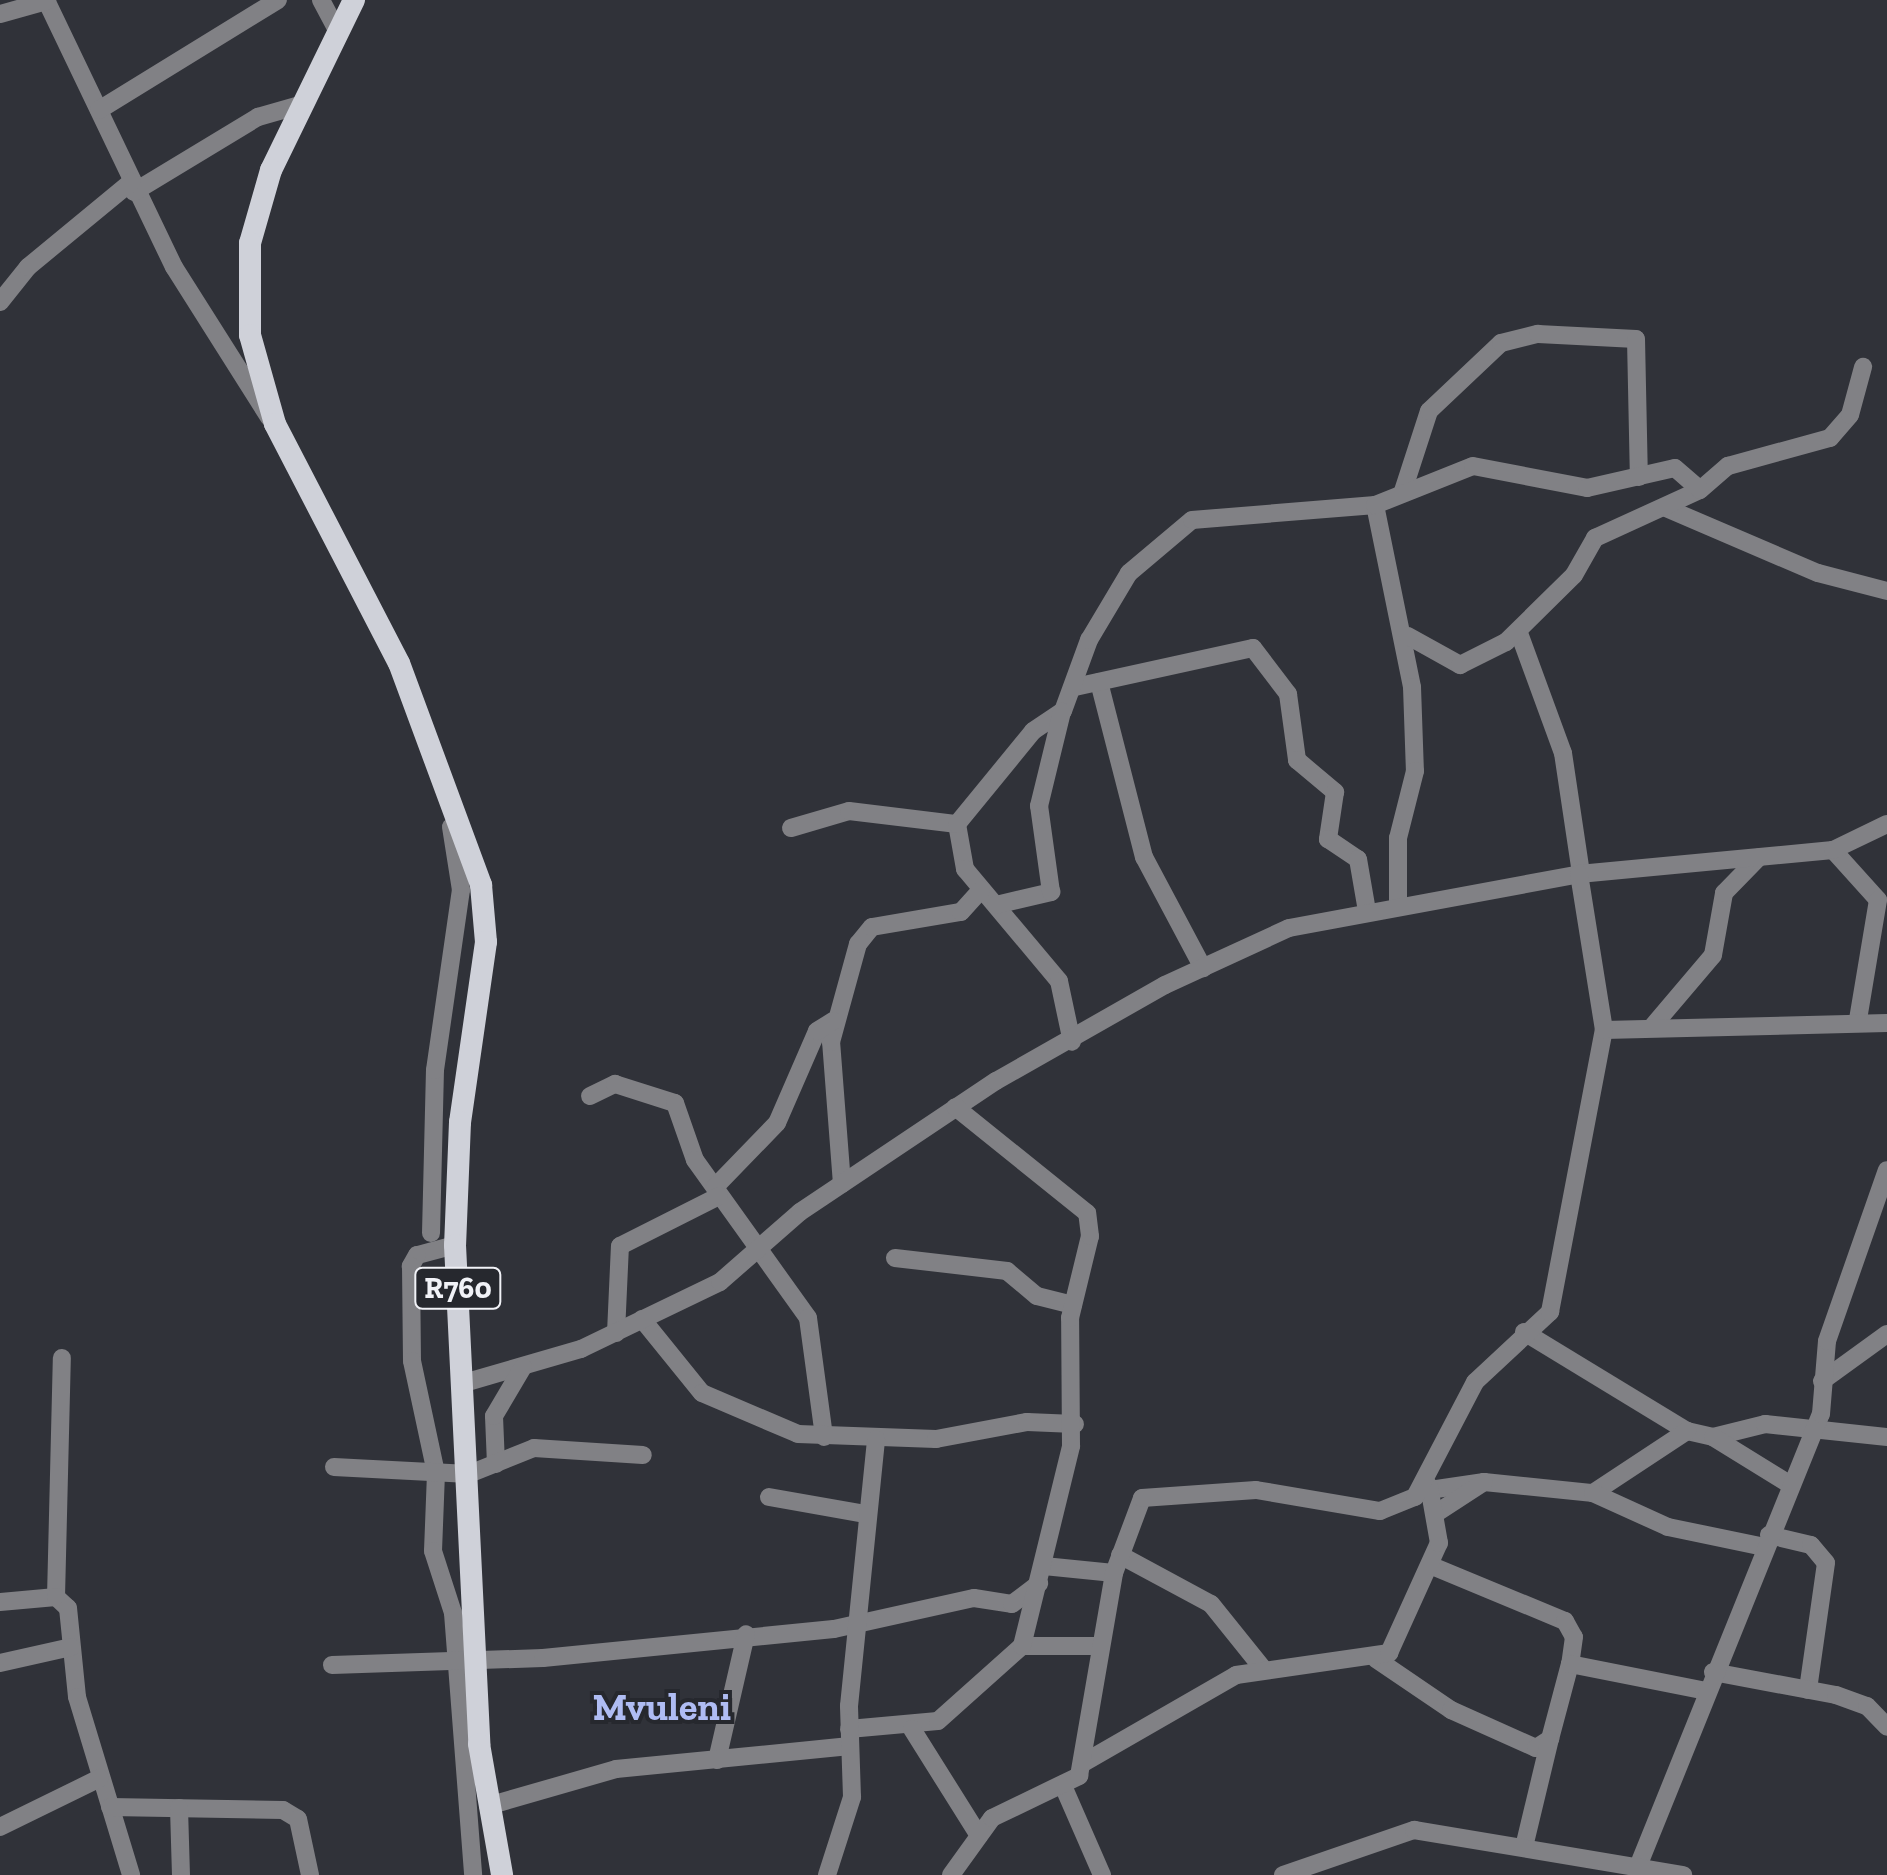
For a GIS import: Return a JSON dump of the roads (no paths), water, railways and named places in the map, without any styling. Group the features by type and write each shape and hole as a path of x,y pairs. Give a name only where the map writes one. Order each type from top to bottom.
{"main road":[{"path":"275,424 250,335 250,243 296,106 354,0"},
{"name":"R760","path":"275,424 399,662 416,713 457,803 486,942 442,1242 464,1383 468,1474 467,1663 472,1740 502,1875"}],"street":[{"path":"99,110 278,0"},
{"path":"321,0 338,30"},
{"path":"0,14 46,1 132,187 208,332 275,424"},
{"path":"0,302 132,187 258,117 296,106"},
{"path":"1403,491 1429,411 1500,343 1538,334 1636,339 1639,478"},
{"path":"1408,636 1460,664 1519,633 1574,575 1594,538 1700,490 1728,466 1830,438 1850,415 1863,367"},
{"path":"996,905 1035,903 1051,892 1039,806 1063,711 1076,687 1088,640 1130,573 1168,532 1258,509 1374,505 1473,466 1588,488 1674,468 1700,490"},
{"path":"1374,505 1384,578 1408,636 1414,770 1398,838 1398,904"},
{"path":"1666,508 1818,573 1887,591"},
{"path":"1421,1492 1460,1405 1558,1296 1604,1030 1562,753 1519,633"},
{"path":"1076,687 1168,660 1253,648 1288,694 1298,760 1335,792 1328,839 1358,859 1367,911"},
{"path":"1099,682 1144,857 1203,968"},
{"path":"956,824 1033,731 1063,711"},
{"path":"791,828 849,810 956,824"},
{"path":"956,824 965,869 1059,982 1072,1042"},
{"path":"464,1383 616,1333 720,1282 842,1184 956,1106 1203,968 1289,928 1398,904 1580,874 1833,850 1887,824"},
{"path":"1833,850 1878,900 1858,1019"},
{"path":"1652,1026 1713,955 1735,874 1763,855"},
{"path":"842,1184 833,1020 864,934 948,918 981,890"},
{"path":"1604,1030 1858,1019 1887,1023"},
{"path":"616,1333 620,1246 717,1191 777,1123 817,1031 833,1020"},
{"path":"590,1096 615,1084 669,1096 717,1191 756,1253 808,1318 824,1437"},
{"path":"488,1806 616,1769 717,1760 912,1729 954,1711 1022,1646 1033,1624 1075,1424 1074,1305 1090,1236 1086,1212 956,1106"},
{"path":"1639,1864 1657,1831 1706,1690 1812,1428 1827,1341 1887,1170"},
{"path":"442,1242 417,1255 412,1361 436,1473 434,1551 467,1663"},
{"path":"895,1258 1007,1271 1037,1296 1074,1305"},
{"path":"642,1319 702,1393 781,1430 876,1440 1075,1424"},
{"path":"1524,1332 1688,1431 1713,1438 1789,1484"},
{"path":"1822,1381 1887,1334"},
{"path":"56,1597 62,1358"},
{"path":"496,1464 494,1416 522,1366"},
{"path":"1713,1438 1765,1424 1887,1437"},
{"path":"1593,1493 1688,1431"},
{"path":"827,1875 850,1808 850,1737 865,1514 876,1440"},
{"path":"334,1467 468,1474 534,1448 643,1455"},
{"path":"1438,1512 1484,1482"},
{"path":"1085,1762 1098,1646 1117,1564 1149,1494 1256,1490 1380,1511 1421,1492 1484,1482 1593,1493 1668,1527 1811,1545 1826,1563 1808,1690"},
{"path":"951,1875 979,1836 1010,1807 1064,1788 1085,1762 1210,1687 1264,1670 1376,1659 1398,1640 1432,1566 1438,1512 1421,1492"},
{"path":"770,1497 865,1514"},
{"path":"332,1664 467,1663 860,1626 974,1598 1012,1604 1042,1575 1117,1564 1210,1604 1264,1670"},
{"path":"1432,1566 1565,1621 1574,1637 1570,1664 1544,1747 1524,1846"},
{"path":"0,1602 56,1597 68,1608 71,1647 100,1778 131,1875"},
{"path":"1033,1624 1055,1644"},
{"path":"717,1760 746,1634"},
{"path":"1022,1646 1098,1646"},
{"path":"0,1663 71,1647"},
{"path":"1376,1659 1451,1710 1544,1747"},
{"path":"1570,1664 1706,1690"},
{"path":"1713,1672 1867,1706 1887,1704"},
{"path":"1867,1706 1887,1727"},
{"path":"912,1729 979,1836"},
{"path":"472,1740 472,1875"},
{"path":"2,1823 100,1778"},
{"path":"1064,1788 1102,1875"},
{"path":"110,1806 283,1810 298,1819 310,1875"},
{"path":"178,1808 181,1875"},
{"path":"1283,1875 1397,1830 1639,1864 1683,1875"},
{"path":"1657,1831 1664,1873"}],"district":[{"name":"Mvuleni","path":"662,1708"}]}
